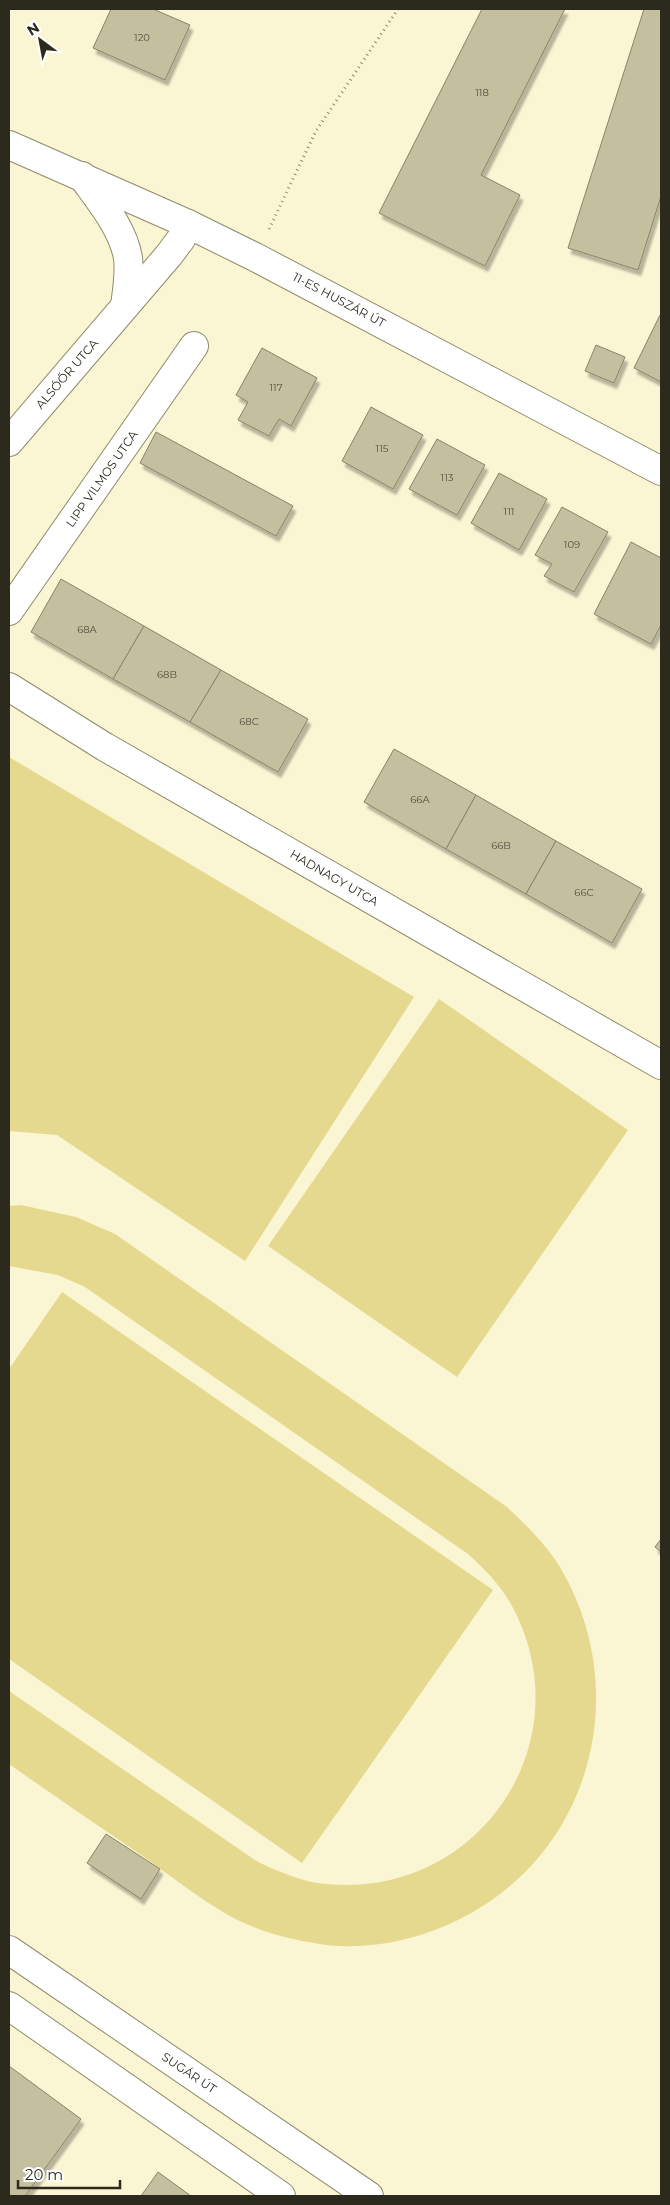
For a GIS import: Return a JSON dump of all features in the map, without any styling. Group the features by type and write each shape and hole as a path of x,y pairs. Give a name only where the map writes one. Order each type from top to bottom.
{"street":[{"name":"11-ES HUSZÁR ÚT","path":"9,145 188,224 255,257 661,471"},
{"path":"82,176 110,216 128,257 125,306"},
{"name":"ALSÓŐR UTCA","path":"9,442 169,255 181,239 188,224"},
{"name":"LIPP VILMOS UTCA","path":"9,611 194,346"},
{"name":"HADNAGY UTCA","path":"9,688 105,746 661,1065"},
{"name":"SUGÁR ÚT","path":"9,1950 369,2196"},
{"path":"9,2006 281,2196"}],"path":[{"path":"255,257 316,131 398,9"}],"shaded area":[{"path":"9,757 414,997 245,1261 57,1135 9,1131"},
{"path":"439,999 628,1130 457,1377 268,1246"},
{"path":"21,1205 76,1217 115,1234 507,1507 553,1557 565,1576 585,1624 595,1673 595,1722 586,1770 567,1815 540,1856 504,1891 460,1919 443,1927 389,1943 351,1946 333,1945 281,1936 259,1929 228,1915 9,1764 9,1691 258,1862 291,1876 317,1883 381,1882 430,1866 471,1838 504,1801 526,1757 535,1708 531,1657 512,1606 498,1585 468,1554 85,1287 58,1275 9,1266 9,1206"},
{"path":"62,1292 493,1590 302,1863 9,1659 9,1369"}],"building":[{"path":"111,9 153,9 190,25 165,80 93,48"},
{"path":"482,9 565,9 481,175 520,195 485,266 379,213"},
{"path":"644,9 661,9 661,196 638,270 568,248"},
{"path":"661,316 661,382 634,368"},
{"path":"596,345 625,357 614,383 585,371"},
{"path":"262,348 317,378 291,426 279,419 269,436 238,420 248,402 236,395"},
{"path":"371,407 423,435 393,489 342,461"},
{"path":"156,432 293,506 276,536 140,463"},
{"path":"437,439 485,465 457,515 409,489"},
{"path":"499,473 547,499 519,550 471,523"},
{"path":"562,507 608,532 574,592 544,576 552,564 535,555"},
{"path":"631,542 661,558 661,625 651,644 594,614"},
{"path":"61,579 144,626 113,679 31,632"},
{"path":"144,626 221,670 190,722 113,679"},
{"path":"221,670 308,719 278,772 190,722"},
{"path":"394,749 476,795 446,849 364,802"},
{"path":"476,795 556,841 526,894 446,849"},
{"path":"556,841 642,889 612,943 526,894"},
{"path":"661,1539 661,1552 655,1547"},
{"path":"106,1834 160,1869 141,1899 87,1863"},
{"path":"9,2066 81,2119 25,2196 11,2196 9,2194"},
{"path":"158,2172 191,2196 141,2196"}]}
